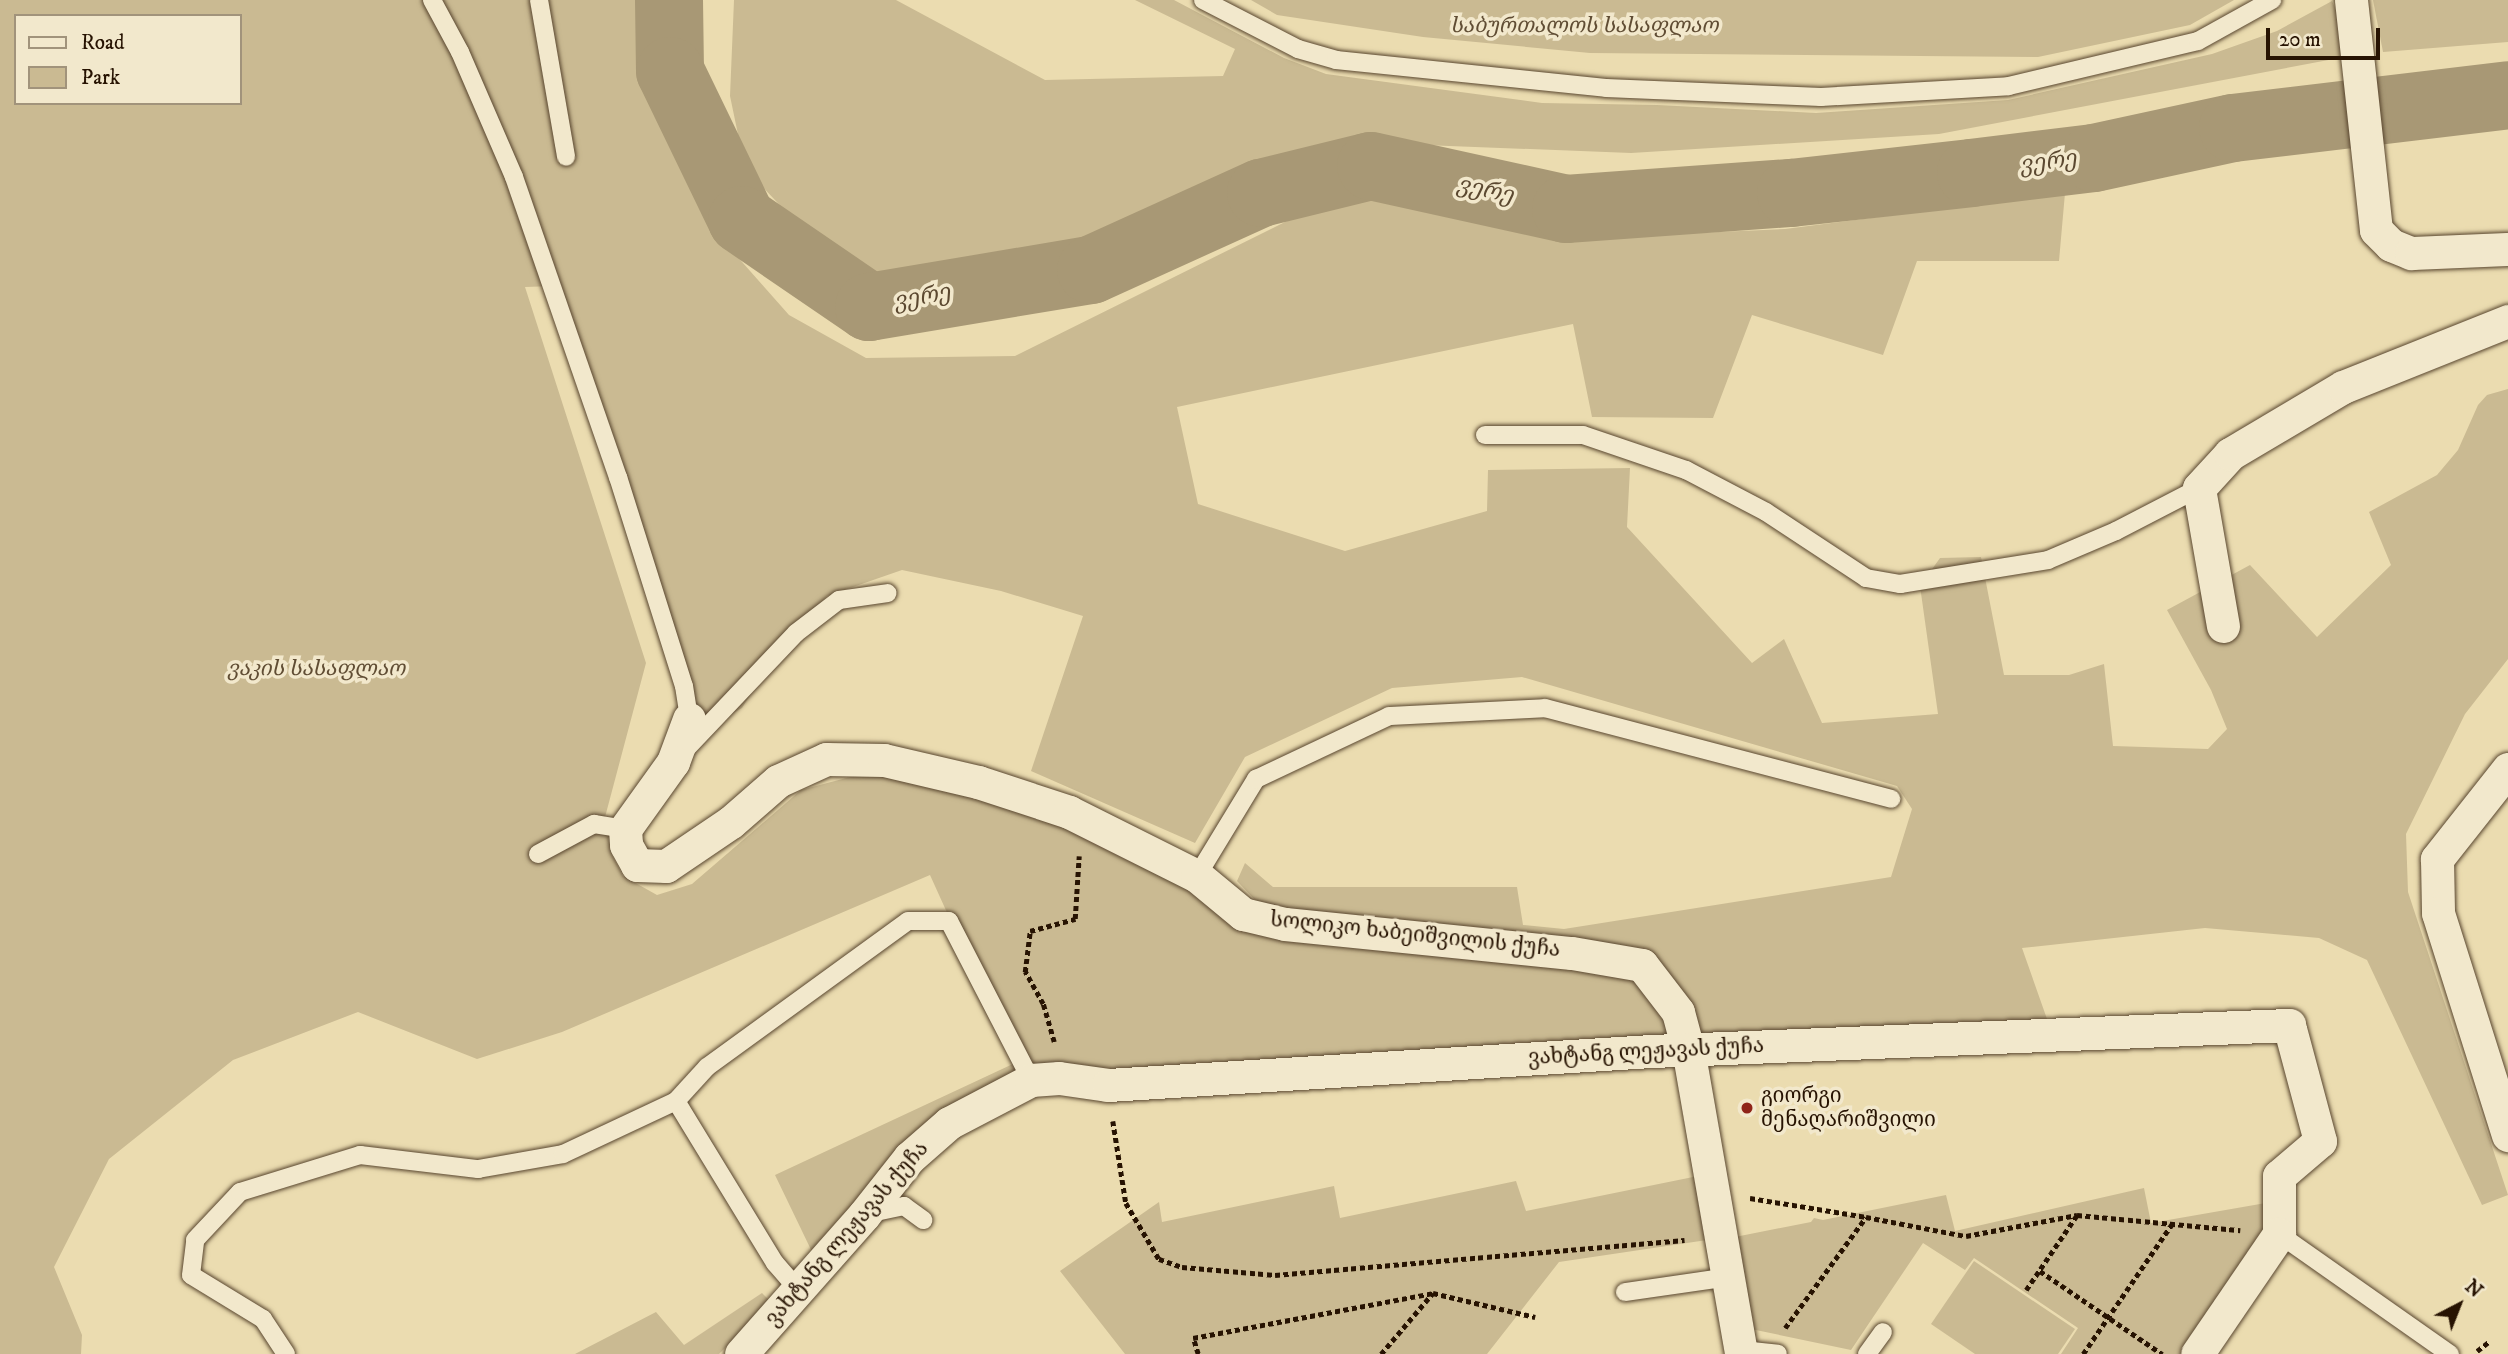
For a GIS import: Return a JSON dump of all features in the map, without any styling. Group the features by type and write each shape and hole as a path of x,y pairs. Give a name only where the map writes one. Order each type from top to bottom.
{"street":[{"path":"2351,0 2376,230 2391,245 2411,253 2508,249"},
{"path":"2223,626 2199,488 2230,454 2343,387 2508,321"},
{"path":"625,829 673,762 689,719"},
{"name":"სოლიკო ხაბეიშვილის ქუჩა","path":"625,829 626,845 637,865 666,866 731,822 778,781 826,760 884,760 978,782 1069,812 1197,876 1243,914 1284,924 1572,953 1642,965 1678,1012 1688,1049 1729,1277 1757,1353"},
{"path":"2508,769 2437,859 2438,914 2508,1135"},
{"name":"ვახტანგ ლეჟავას ქუჩა","path":"741,1354 864,1215 909,1158 949,1123 1045,1079 1108,1085 1688,1049 2289,1024 2320,1141 2279,1176 2279,1234"},
{"path":"2197,1354 2279,1234"}],"lane":[{"path":"432,0 460,52 514,177 618,477 684,686 689,719"},
{"path":"539,0 566,157"},
{"path":"1203,0 1298,49 1336,60 1606,88 1821,97 2009,86 2198,41 2272,0"},
{"path":"1485,435 1583,435 1686,470 1766,512 1866,579 1900,584 2048,560 2116,531 2199,488"},
{"path":"673,762 796,633 839,600 888,593"},
{"path":"1197,876 1256,779 1389,716 1545,708 1891,799"},
{"path":"538,854 594,824 625,829"},
{"path":"286,1354 263,1319 191,1275 195,1240 240,1192 359,1155 478,1169 563,1154 676,1101 707,1067 908,921 949,921 1045,1079"},
{"path":"676,1101 775,1263 798,1289"},
{"path":"864,1215 904,1206 923,1220"},
{"path":"2279,1234 2449,1354"},
{"path":"1626,1292 1729,1277"},
{"path":"1867,1354 1883,1332"}],"path":[{"path":"1045,1079 1052,1030 1043,1004 1025,972 1030,931 1076,919 1079,852 1093,824"},
{"path":"1108,1085 1126,1203 1159,1259 1182,1267 1275,1276 1722,1237"},
{"path":"1714,1193 1966,1236 2077,1215 2279,1234"},
{"path":"2026,1290 2077,1215"},
{"path":"1757,1353 1866,1217"},
{"path":"2083,1354 2172,1224"},
{"path":"2039,1271 2163,1354"},
{"path":"1198,1354 1193,1338 1433,1293 1535,1317"},
{"path":"1381,1354 1433,1293"},
{"path":"2473,1354 2490,1341"}],"green space":[{"name":"ვაკის სასაფლაო","path":"0,0 649,0 649,68 712,228 789,315 866,358 1015,356 1289,220 1374,198 1433,205 1607,237 1785,229 2065,193 2059,261 1917,261 1883,355 1752,315 1713,418 1592,417 1573,324 1177,407 1198,504 1345,551 1487,511 1488,470 1630,468 1627,527 1752,663 1784,639 1822,723 1938,714 1920,586 1940,558 1981,557 2004,675 2069,675 2104,664 2113,746 2208,749 2227,729 2211,690 2167,610 2250,565 2317,637 2391,565 2369,512 2437,475 2458,450 2478,405 2487,395 2508,389 2508,659 2465,714 2406,834 2408,892 2508,1195 2482,1205 2367,960 2319,938 2205,928 2022,948 2053,1036 1697,1042 1657,966 1287,911 1256,901 1237,881 1245,863 1273,887 1517,887 1523,925 1564,929 1891,877 1912,809 1897,786 1522,677 1392,688 1245,757 1195,843 1031,771 1083,616 1001,591 902,570 827,596 777,653 742,708 698,734 554,286 525,287 646,663 604,821 612,855 623,876 657,895 692,884 801,790 865,773 1021,808 1189,881 1234,919 1636,973 1676,1043 1057,1081 913,1148 815,1258 775,1175 1015,1063 930,875 562,1032 477,1059 358,1012 233,1060 109,1159 54,1267 82,1335 81,1354 0,1354"},
{"path":"734,0 896,0 1045,80 1223,76 1235,49 1135,0 1174,0 1284,58 1326,74 1542,103 1657,105 1816,113 2008,100 2212,54 2277,31 2332,1 2355,55 1939,134 1631,153 1347,142 1310,152 1097,249 966,281 869,283 805,232 745,168 730,96"},
{"name":"საბურთალოს სასაფლაო","path":"1251,0 2234,0 2190,25 2038,57 1590,53 1423,37 1277,15"},
{"path":"2373,0 2508,0 2508,42 2383,52"},
{"path":"1698,1176 1707,1240 1559,1262 1487,1354 1125,1354 1060,1271 1159,1202 1162,1222 1334,1186 1340,1218 1516,1181 1526,1211"},
{"path":"2144,1188 2151,1223 2283,1200 2181,1354 2061,1354 2078,1328 1974,1258 1965,1270 1923,1243 1851,1350 1751,1329 1735,1237 1811,1222 1814,1218 1823,1220 1946,1195 1955,1231"},
{"path":"1974,1261 2075,1329 2058,1354 1975,1354 1931,1324"},
{"path":"762,1293 771,1302 719,1354 575,1354 656,1312 684,1345"}],"waterway":[{"name":"ვერე","path":"669,0 670,71 742,220 869,307 1091,270 1261,193 1371,166 1566,209 1791,193 1971,173 2094,158 2233,128 2508,95"}],"place":[{"name":"გიორგი მენაღარიშვილი","path":"1747,1108"}]}
